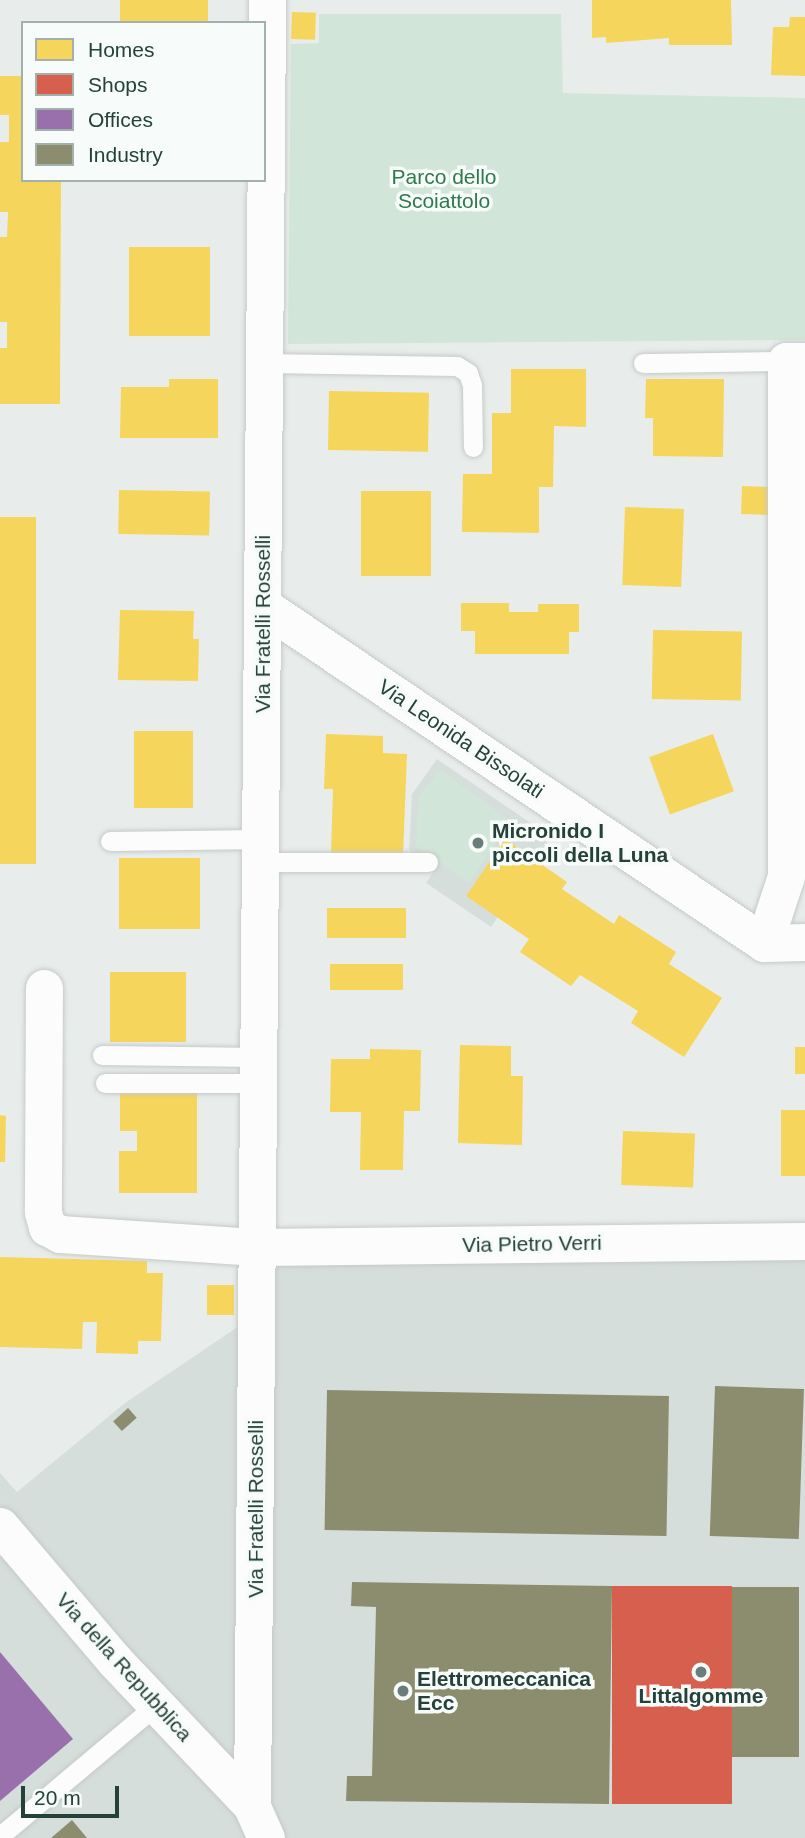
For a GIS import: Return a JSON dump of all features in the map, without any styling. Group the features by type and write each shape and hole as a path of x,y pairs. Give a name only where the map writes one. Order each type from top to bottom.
{"street":[{"name":"Via Fratelli Rosselli","path":"266,81 268,0"},
{"name":"Via Fratelli Rosselli","path":"259,1822 254,1770 266,182"},
{"path":"796,361 786,876 764,943 805,942"},
{"name":"Via Leonida Bissolati","path":"263,606 764,943"},
{"path":"44,988 43,1212 47,1227 78,1237 258,1247"},
{"name":"Via Pietro Verri","path":"258,1247 805,1241"},
{"name":"Via della Repubblica","path":"6,1545 156,1704 259,1822"}],"lane":[{"path":"643,363 796,361"},
{"path":"265,363 457,366 468,373 472,385 473,447"},
{"path":"110,841 428,862"},
{"path":"102,1055 260,1070"},
{"path":"105,1083 260,1070"},
{"path":"0,1836 156,1704"}],"shaded area":[{"name":"Micronido I piccoli della Luna","path":"437,759 551,837 491,927 426,883 437,867 409,850 412,794"},
{"path":"805,1257 805,1838 0,1838 0,1473 17,1492 125,1403 242,1324 243,1266"}],"green space":[{"name":"Parco dello Scoiattolo","path":"319,14 561,14 563,93 805,98 805,340 288,344 291,44 319,43"},
{"path":"440,770 510,821 469,883 416,847 419,797"}],"building: Homes":[{"path":"120,0 208,0 208,21 120,21"},
{"path":"592,0 731,0 732,45 669,45 669,38 606,43 606,37 592,38"},
{"path":"292,12 316,13 315,40 291,39"},
{"path":"790,17 805,17 805,76 771,75 773,27 789,27"},
{"path":"0,76 21,76 21,182 61,182 60,404 0,404 0,348 7,348 7,322 0,322 0,237 7,237 8,212 0,212 0,142 9,142 9,115 0,115"},
{"path":"129,247 210,247 210,336 129,336"},
{"path":"511,369 586,369 586,427 554,426 553,487 539,487 539,533 462,532 463,474 492,474 492,413 511,413"},
{"path":"169,379 218,379 218,438 120,438 121,387 169,387"},
{"path":"646,379 724,379 723,457 653,456 653,418 645,418"},
{"path":"329,391 429,393 428,452 328,450"},
{"path":"742,486 769,487 768,515 741,514"},
{"path":"119,490 210,492 209,536 118,534"},
{"path":"361,491 431,491 431,576 361,576"},
{"path":"625,507 684,509 681,587 622,585"},
{"path":"0,517 36,517 36,864 0,864"},
{"path":"461,603 509,603 509,612 538,612 538,604 579,604 579,632 569,632 569,654 475,654 475,631 461,631"},
{"path":"120,610 194,611 193,639 199,639 198,681 118,680"},
{"path":"653,630 742,632 741,701 652,699"},
{"path":"134,731 193,731 193,808 134,808"},
{"path":"326,734 383,736 383,753 407,754 403,856 331,853 333,789 324,789"},
{"path":"713,734 734,791 670,815 649,757"},
{"path":"505,839 567,882 562,889 614,924 619,915 676,952 669,964 722,998 684,1057 631,1023 638,1011 580,975 571,986 520,952 529,939 466,896"},
{"path":"119,858 200,858 200,929 119,929"},
{"path":"327,908 406,908 406,938 327,938"},
{"path":"330,964 403,964 403,990 330,990"},
{"path":"110,972 186,972 186,1042 110,1042"},
{"path":"460,1045 511,1046 511,1076 523,1076 522,1145 458,1143"},
{"path":"795,1047 805,1047 805,1074 795,1074"},
{"path":"370,1049 421,1050 420,1111 404,1111 403,1170 360,1170 361,1112 330,1112 331,1059 370,1059"},
{"path":"120,1091 197,1091 197,1193 119,1193 119,1151 137,1151 137,1131 120,1131"},
{"path":"781,1110 805,1110 805,1176 781,1176"},
{"path":"0,1115 6,1116 5,1162 0,1162"},
{"path":"623,1131 695,1134 693,1187 621,1185"},
{"path":"0,1257 147,1261 147,1273 163,1273 161,1341 138,1341 138,1354 96,1353 97,1322 83,1322 82,1349 0,1347"},
{"path":"207,1285 234,1285 234,1315 207,1315"}],"building: Shops":[{"path":"612,1586 732,1586 732,1804 612,1804"}],"building: Offices":[{"path":"0,1652 73,1739 0,1801"}],"building: Industry":[{"path":"715,1386 804,1389 799,1539 710,1536"},
{"path":"327,1390 669,1396 667,1536 325,1530"},
{"path":"128,1408 137,1418 122,1431 113,1421"},
{"path":"352,1582 612,1586 609,1804 346,1801 347,1776 372,1776 376,1607 351,1606"},
{"path":"732,1587 799,1587 799,1757 732,1757"},
{"path":"72,1820 87,1838 51,1838"}],"place":[{"name":"Micronido I piccoli della Luna","path":"478,843"},
{"name":"Littalgomme","path":"701,1672"},
{"name":"Elettromeccanica Ecc","path":"403,1691"}]}
